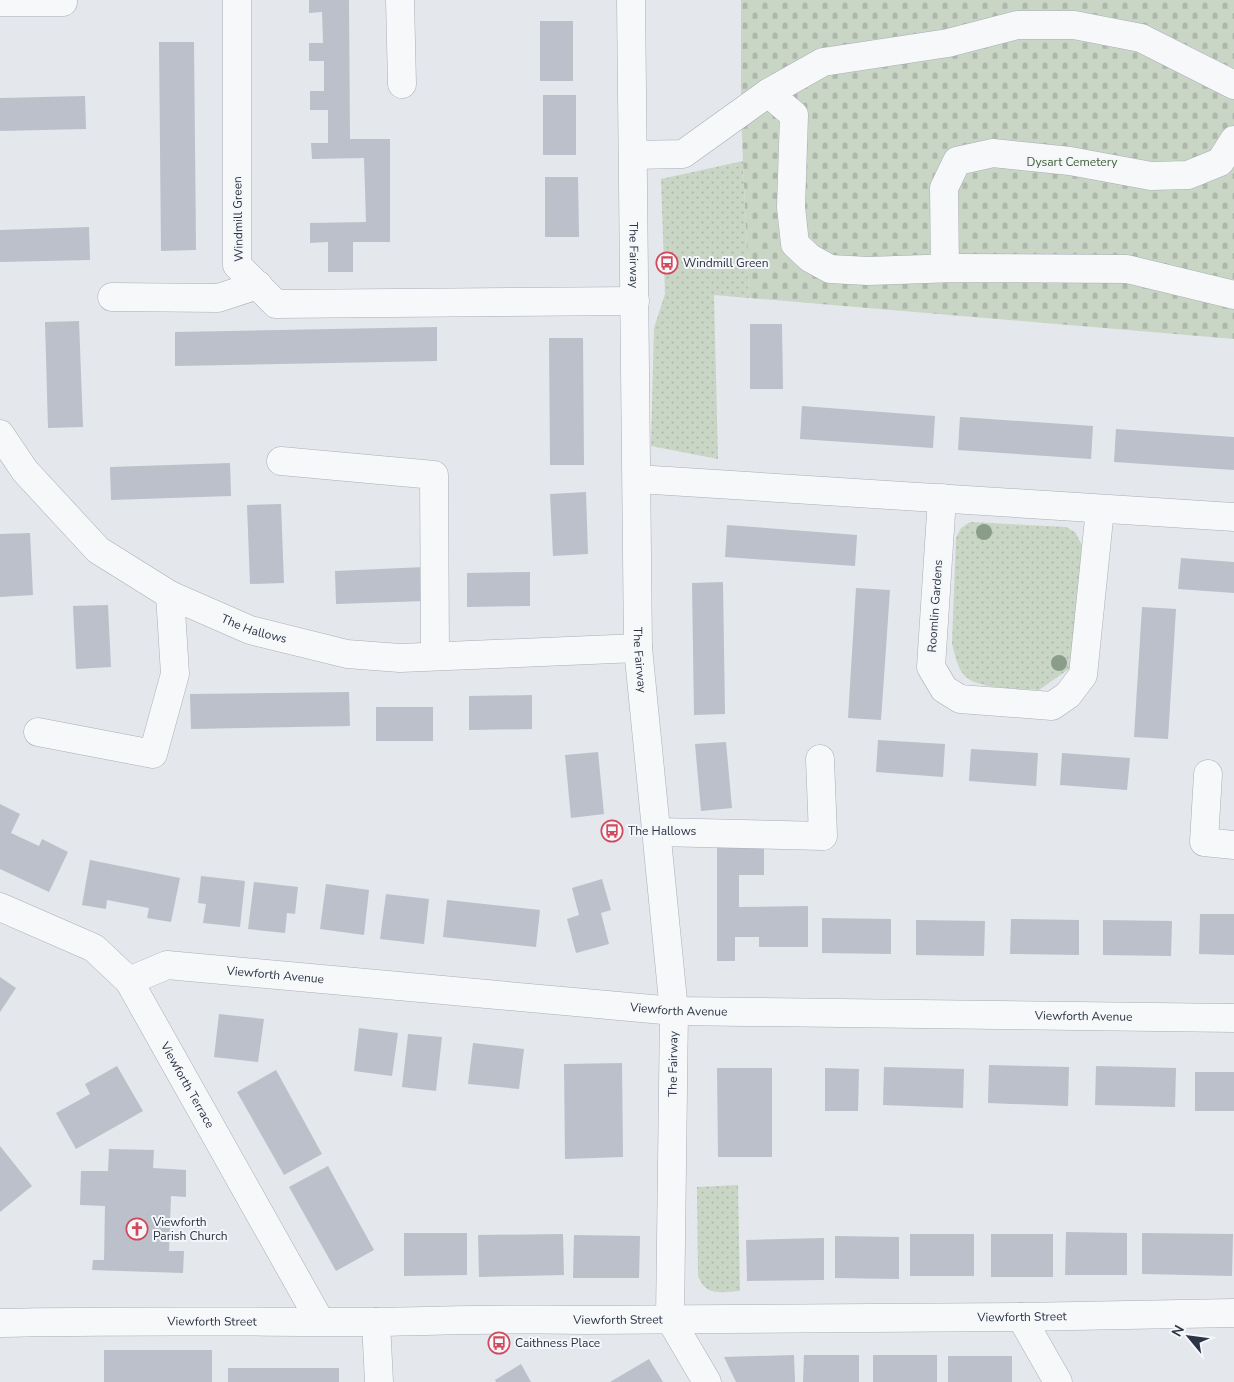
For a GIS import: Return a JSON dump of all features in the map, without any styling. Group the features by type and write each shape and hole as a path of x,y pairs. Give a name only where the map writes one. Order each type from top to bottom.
{"street":[{"name":"Windmill Green","path":"237,0 237,266 276,304 635,302"},
{"path":"400,0 402,84"},
{"name":"The Fairway","path":"632,0 638,648 674,1011 670,1319"},
{"path":"0,2 63,2"},
{"path":"633,155 683,154 768,93 823,62 948,43 1017,25 1074,25 1141,38 1234,85"},
{"path":"768,93 794,115 791,207 795,244 810,258 830,270 868,272 945,268 1127,268 1234,295"},
{"path":"945,268 944,188 957,161 993,153 1070,161 1151,176 1188,175 1220,162 1234,140"},
{"path":"112,297 218,298 258,286"},
{"name":"The Hallows","path":"0,434 25,471 98,550 170,596 250,630 347,654 400,658 638,648"},
{"path":"281,461 434,474 435,656"},
{"path":"637,479 1234,516"},
{"name":"Roomlin Gardens","path":"942,498 931,667 944,689 960,699 1052,706 1068,695 1083,675 1100,509"},
{"path":"38,732 153,754 175,674 170,596"},
{"path":"656,832 822,836 820,759"},
{"path":"1208,774 1204,842 1234,845"},
{"name":"Viewforth Terrace","path":"0,907 94,948 129,981 320,1322"},
{"name":"Viewforth Avenue","path":"129,981 167,965 674,1011 1234,1018"},
{"name":"Viewforth Street","path":"0,1322 115,1320 376,1322 523,1318 586,1320 1021,1317 1234,1313"},
{"path":"1021,1317 1058,1382"},
{"path":"670,1319 707,1382"},
{"path":"376,1322 379,1382"}],"green space":[{"name":"Dysart Cemetery","path":"741,0 1234,0 1234,339 749,298 741,115"},
{"path":"743,161 749,298 714,295 718,459 651,446 654,328 665,294 661,179"},
{"path":"970,522 1066,527 1075,532 1082,545 1076,664 1039,690 1001,688 981,684 966,677 958,666 952,644 956,538 961,528"},
{"path":"738,1185 740,1291 715,1292 705,1287 698,1276 697,1187"}],"building":[{"path":"309,0 349,0 350,139 390,139 390,242 353,242 353,272 328,272 328,242 310,243 310,223 366,222 364,158 312,159 311,143 328,143 328,110 310,110 310,91 324,91 324,61 309,61 309,43 323,43 322,12 309,13"},
{"path":"540,21 573,21 573,81 540,81"},
{"path":"159,42 194,42 196,250 161,251"},
{"path":"543,95 576,95 576,155 543,155"},
{"path":"85,96 86,129 0,131 0,98"},
{"path":"545,177 578,177 579,237 545,237"},
{"path":"89,227 90,260 0,262 0,230"},
{"path":"79,321 83,427 48,428 45,322"},
{"path":"750,324 782,324 783,389 750,389"},
{"path":"437,327 437,361 175,366 175,332"},
{"path":"549,338 583,338 584,465 550,465"},
{"path":"802,406 935,416 933,448 800,439"},
{"path":"960,417 1093,426 1091,459 958,450"},
{"path":"1116,429 1234,437 1234,470 1114,462"},
{"path":"230,463 231,496 111,500 110,467"},
{"path":"586,492 588,554 553,556 550,494"},
{"path":"281,504 284,583 250,584 247,505"},
{"path":"727,525 857,535 855,566 725,557"},
{"path":"30,533 33,595 0,597 0,534"},
{"path":"1181,558 1234,562 1234,593 1178,589"},
{"path":"425,567 426,601 336,604 335,571"},
{"path":"530,572 530,606 467,607 467,573"},
{"path":"723,582 725,714 694,715 692,583"},
{"path":"856,588 890,590 881,720 848,718"},
{"path":"108,605 111,667 76,669 73,606"},
{"path":"1142,607 1176,609 1168,739 1134,737"},
{"path":"349,692 350,726 191,729 190,694"},
{"path":"532,695 532,729 469,730 469,696"},
{"path":"376,707 433,707 433,741 376,741"},
{"path":"878,740 945,744 943,777 876,772"},
{"path":"726,742 732,808 701,811 695,744"},
{"path":"971,749 1038,753 1036,786 969,781"},
{"path":"598,752 604,814 571,818 565,755"},
{"path":"1062,753 1130,758 1127,790 1060,785"},
{"path":"0,804 20,814 11,833 39,846 42,839 68,852 49,892 0,869"},
{"path":"717,846 764,846 764,875 739,875 739,907 808,906 808,947 759,947 759,937 735,937 735,961 717,961"},
{"path":"90,860 180,878 171,922 147,918 149,908 107,900 106,909 82,905"},
{"path":"201,876 245,881 240,927 203,923 206,904 198,903"},
{"path":"602,879 611,910 601,913 609,944 576,953 567,919 579,915 572,888"},
{"path":"254,882 298,887 295,914 287,913 285,933 248,929"},
{"path":"326,884 369,890 364,935 320,929"},
{"path":"386,894 429,899 424,944 380,939"},
{"path":"447,900 540,910 536,947 443,937"},
{"path":"1200,914 1234,914 1234,955 1199,954"},
{"path":"822,918 891,919 891,954 822,953"},
{"path":"1011,919 1079,920 1079,955 1010,954"},
{"path":"916,920 985,921 984,956 916,955"},
{"path":"1103,920 1172,921 1171,956 1103,955"},
{"path":"0,977 16,988 0,1012"},
{"path":"219,1014 264,1019 258,1062 214,1057"},
{"path":"359,1028 398,1033 392,1076 354,1071"},
{"path":"408,1034 442,1037 436,1091 402,1087"},
{"path":"473,1043 524,1049 519,1089 468,1084"},
{"path":"622,1063 623,1157 565,1159 564,1064"},
{"path":"989,1065 1069,1067 1068,1106 988,1103"},
{"path":"117,1066 143,1111 76,1149 56,1113 90,1094 85,1084"},
{"path":"1096,1066 1176,1068 1175,1107 1095,1105"},
{"path":"884,1067 964,1069 963,1108 883,1105"},
{"path":"717,1068 772,1068 772,1157 718,1157"},
{"path":"825,1068 859,1069 858,1111 825,1111"},
{"path":"276,1070 322,1154 284,1175 237,1092"},
{"path":"1195,1072 1234,1072 1234,1111 1195,1111"},
{"path":"0,1146 32,1186 0,1212"},
{"name":"Viewforth Parish Church","path":"109,1149 154,1150 153,1168 186,1170 186,1197 171,1196 169,1251 184,1251 183,1273 92,1270 93,1260 104,1260 105,1206 80,1205 81,1171 108,1171"},
{"path":"328,1166 374,1250 336,1271 289,1187"},
{"path":"1066,1232 1127,1233 1127,1275 1065,1275"},
{"path":"404,1233 467,1233 467,1275 404,1276"},
{"path":"1142,1233 1233,1234 1232,1276 1142,1274"},
{"path":"563,1234 564,1275 479,1277 478,1235"},
{"path":"910,1234 974,1234 974,1276 910,1276"},
{"path":"991,1234 1053,1234 1053,1277 991,1277"},
{"path":"574,1235 640,1236 639,1278 573,1278"},
{"path":"835,1236 899,1237 899,1279 835,1278"},
{"path":"824,1238 824,1280 747,1281 746,1240"},
{"path":"104,1350 212,1350 212,1382 104,1382"},
{"path":"794,1355 795,1382 736,1382 724,1357"},
{"path":"804,1355 859,1355 859,1382 803,1382"},
{"path":"873,1355 937,1355 937,1382 873,1382"},
{"path":"948,1356 1012,1356 1012,1382 948,1382"},
{"path":"649,1359 663,1382 610,1382"},
{"path":"521,1364 531,1382 496,1382 495,1380"},
{"path":"228,1368 339,1368 339,1382 228,1382"}],"place":[{"name":"Windmill Green","path":"667,263"},
{"name":"The Hallows","path":"612,831"},
{"name":"Viewforth Parish Church","path":"137,1229"},
{"name":"Caithness Place","path":"499,1343"}]}
